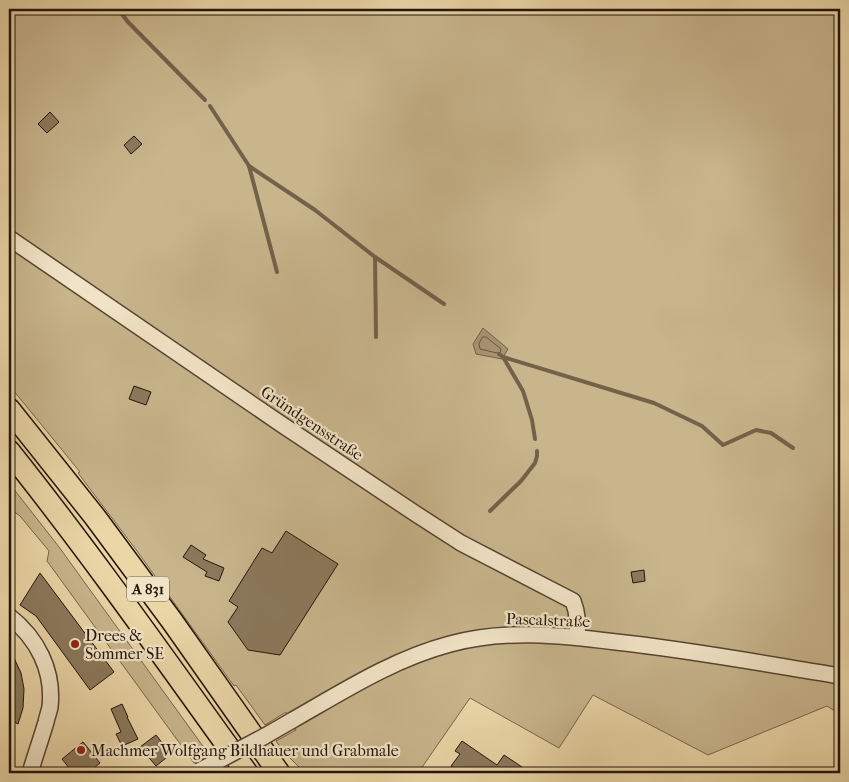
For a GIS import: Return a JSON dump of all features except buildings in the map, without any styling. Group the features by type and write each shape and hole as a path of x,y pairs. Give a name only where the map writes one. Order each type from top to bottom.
{"highway":[{"name":"A 831","path":"9,410 106,532 172,621 279,773"},
{"name":"A 831","path":"9,451 50,502 247,773"}],"street":[{"name":"Gründgensstraße","path":"9,238 281,424 461,543 573,601 577,611 577,637"},
{"path":"9,616 24,629 40,652 47,672 50,690 50,708 30,773"},
{"name":"Pascalstraße","path":"197,772 396,663 451,644 488,636 536,634 577,637 646,645 840,676"}],"shaded area":[{"path":"9,9 840,9 840,714 827,706 708,755 593,695 559,748 470,698 418,773 305,773 276,741 296,730 286,712 265,725 236,685 234,686 137,551 78,473 80,472 9,385"},
{"path":"9,483 59,547 210,756 194,763 47,561 49,551 20,516 9,508"}],"water":[{"path":"483,328 508,349 502,359 476,354 473,344"}],"waterway":[{"path":"118,9 128,22 205,100"},
{"path":"210,106 249,166 315,210 375,257 444,304"},
{"path":"249,166 277,272"},
{"path":"375,257 376,337"},
{"path":"499,354 503,357 654,403 702,426 723,445 756,430 771,433 793,448"},
{"path":"503,357 523,391 532,420 535,439"},
{"path":"490,511 521,481 535,463 537,451"}],"place":[{"name":"Drees & Sommer SE","path":"75,644"},
{"name":"Machmer Wolfgang Bildhauer und Grabmale","path":"81,750"}]}
